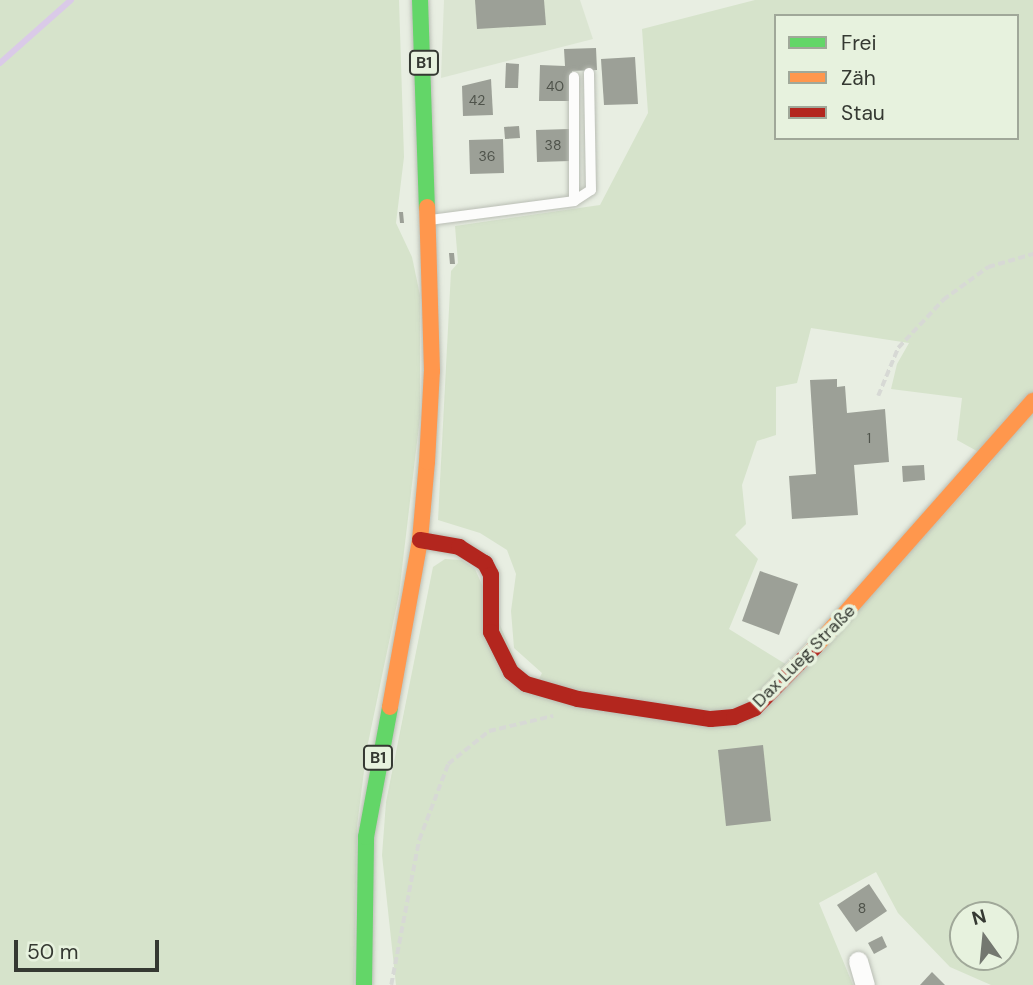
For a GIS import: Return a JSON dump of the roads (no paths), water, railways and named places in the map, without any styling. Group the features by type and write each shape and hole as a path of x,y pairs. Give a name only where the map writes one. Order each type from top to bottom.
{"main road":[{"name":"B1","path":"364,985 366,837 420,540 432,371 420,0"},
{"name":"Dax Lueg Straße","path":"420,540 476,554 491,575 491,632 511,672 526,684 578,699 712,719 755,708 913,542 1033,401"}],"street":[{"path":"858,961 865,985"}],"lane":[{"path":"429,220 574,201 591,190 589,73"},
{"path":"574,77 574,201"}],"waterway":[{"path":"0,63 71,0"}]}
